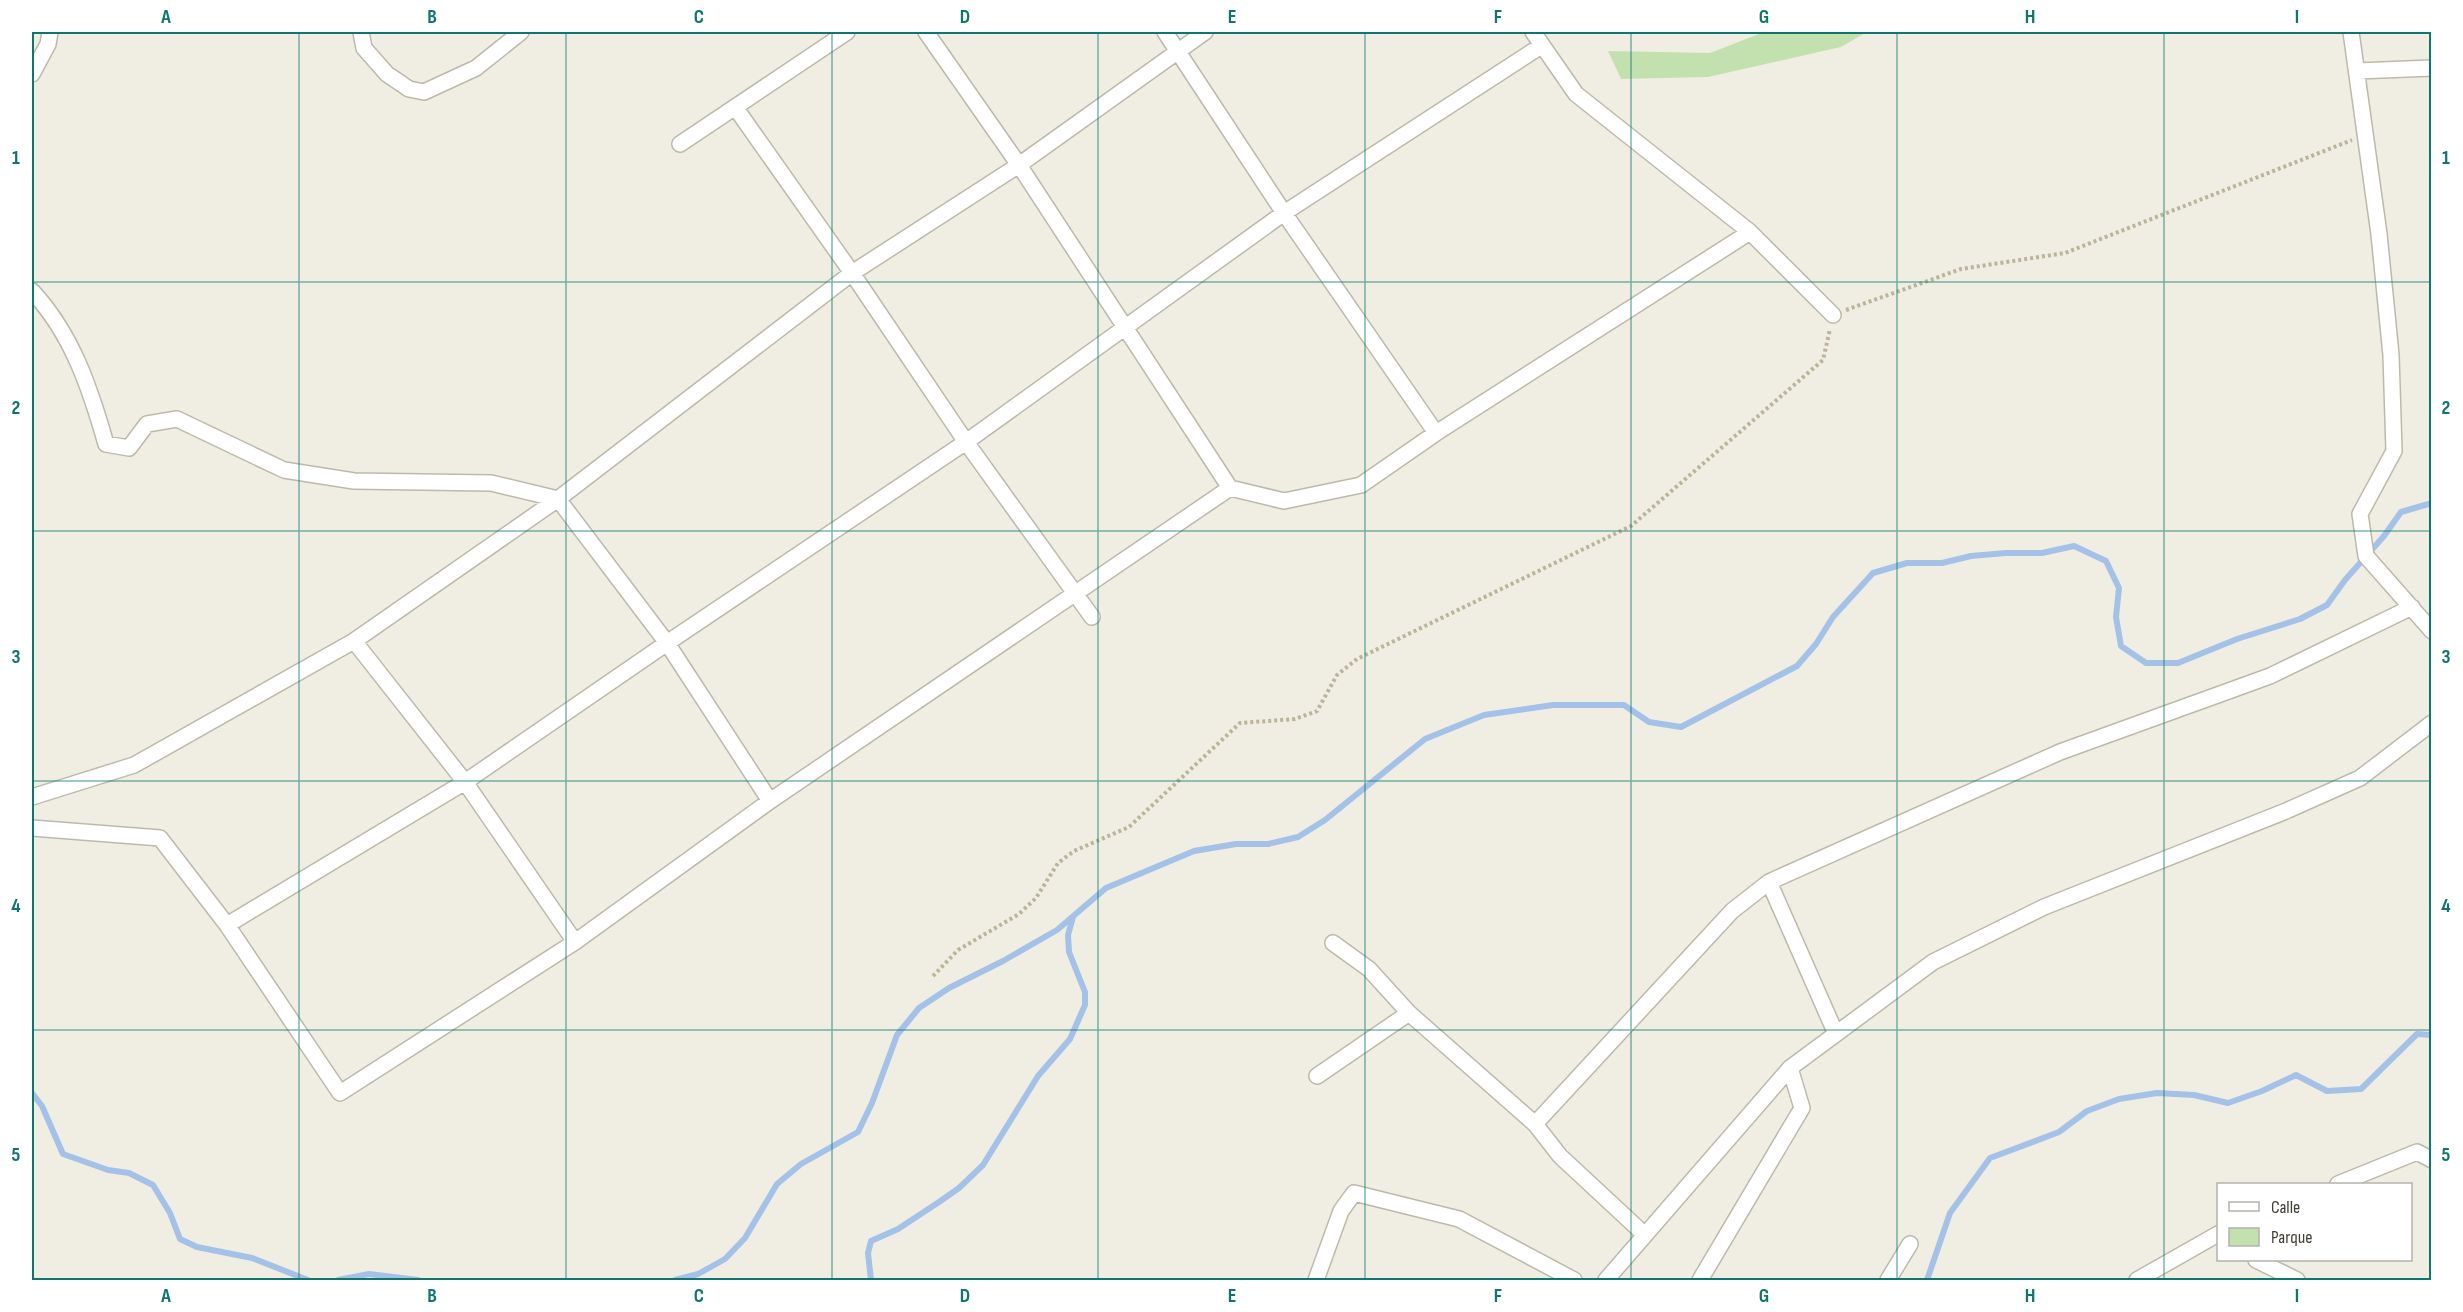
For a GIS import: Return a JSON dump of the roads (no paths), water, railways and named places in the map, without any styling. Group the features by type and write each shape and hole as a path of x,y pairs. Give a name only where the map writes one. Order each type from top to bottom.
{"street":[{"path":"32,74 48,44 50,32"},
{"path":"361,32 364,48 387,74 409,89 424,92 476,68 521,32"},
{"path":"680,144 847,32"},
{"path":"926,32 1019,165 1230,488 1284,501 1361,485 1436,433 1750,232"},
{"path":"1165,32 1284,213 1436,433"},
{"path":"32,797 134,765 354,641 558,499 852,273 1019,165 1204,32"},
{"path":"1533,32 1576,94 1750,232 1833,315"},
{"path":"2351,32 2366,134 2391,355 2394,451 2360,514 2366,556 2432,631"},
{"path":"227,925 465,782 667,642 966,442 1284,213 1541,46"},
{"path":"2357,71 2432,68"},
{"path":"735,107 852,273 966,442 1092,617"},
{"path":"32,291 78,358 106,444 129,448 147,424 177,419 284,470 354,480 491,483 558,499 667,642 770,801"},
{"path":"32,828 160,838 227,925 340,1093 575,942 770,801 1230,488"},
{"path":"1536,1124 1732,911 1769,882 2060,752 2271,676 2412,607"},
{"path":"354,641 465,782 575,942"},
{"path":"1606,1281 1790,1068 1933,962 2044,907 2286,812 2360,778 2432,723"},
{"path":"1769,882 1836,1034"},
{"path":"1333,944 1369,969 1409,1013 1536,1124 1560,1156 1645,1235"},
{"path":"1317,1076 1409,1013"},
{"path":"1700,1281 1802,1108 1790,1068"},
{"path":"2343,1183 2417,1152 2432,1160"},
{"path":"1316,1281 1341,1211 1354,1193 1459,1219 1574,1281"},
{"path":"2138,1281 2216,1237"},
{"path":"1888,1281 1910,1244"},
{"path":"2258,1261 2297,1281"}],"waterway":[{"path":"675,1280 698,1274 725,1259 745,1238 777,1184 801,1164 858,1132 872,1103 897,1035 919,1008 949,988 1057,930 1106,888 1194,851 1236,844 1268,844 1298,837 1325,820 1425,739 1484,715 1553,705 1624,705 1649,722 1681,727 1797,666 1816,644 1833,617 1873,573 1907,563 1942,563 1971,556 2042,553 2074,546 2106,561 2119,588 2116,617 2121,646 2146,663 2178,663 2237,639 2300,619 2327,605 2401,512 2432,503"},
{"path":"871,1280 868,1253 871,1241 898,1229 939,1202 959,1188 983,1165 1038,1076 1070,1039 1085,1005 1085,992 1069,952 1068,935 1073,917"},
{"path":"1927,1280 1950,1213 1990,1158 2059,1132 2087,1111 2119,1099 2157,1093 2194,1095 2228,1103 2262,1091 2296,1075 2327,1091 2361,1089 2417,1034 2432,1035"},
{"path":"32,1093 42,1106 63,1154 108,1170 129,1173 153,1185 170,1213 180,1239 197,1247 252,1258 308,1280"},
{"path":"338,1280 369,1274 418,1280"}]}
